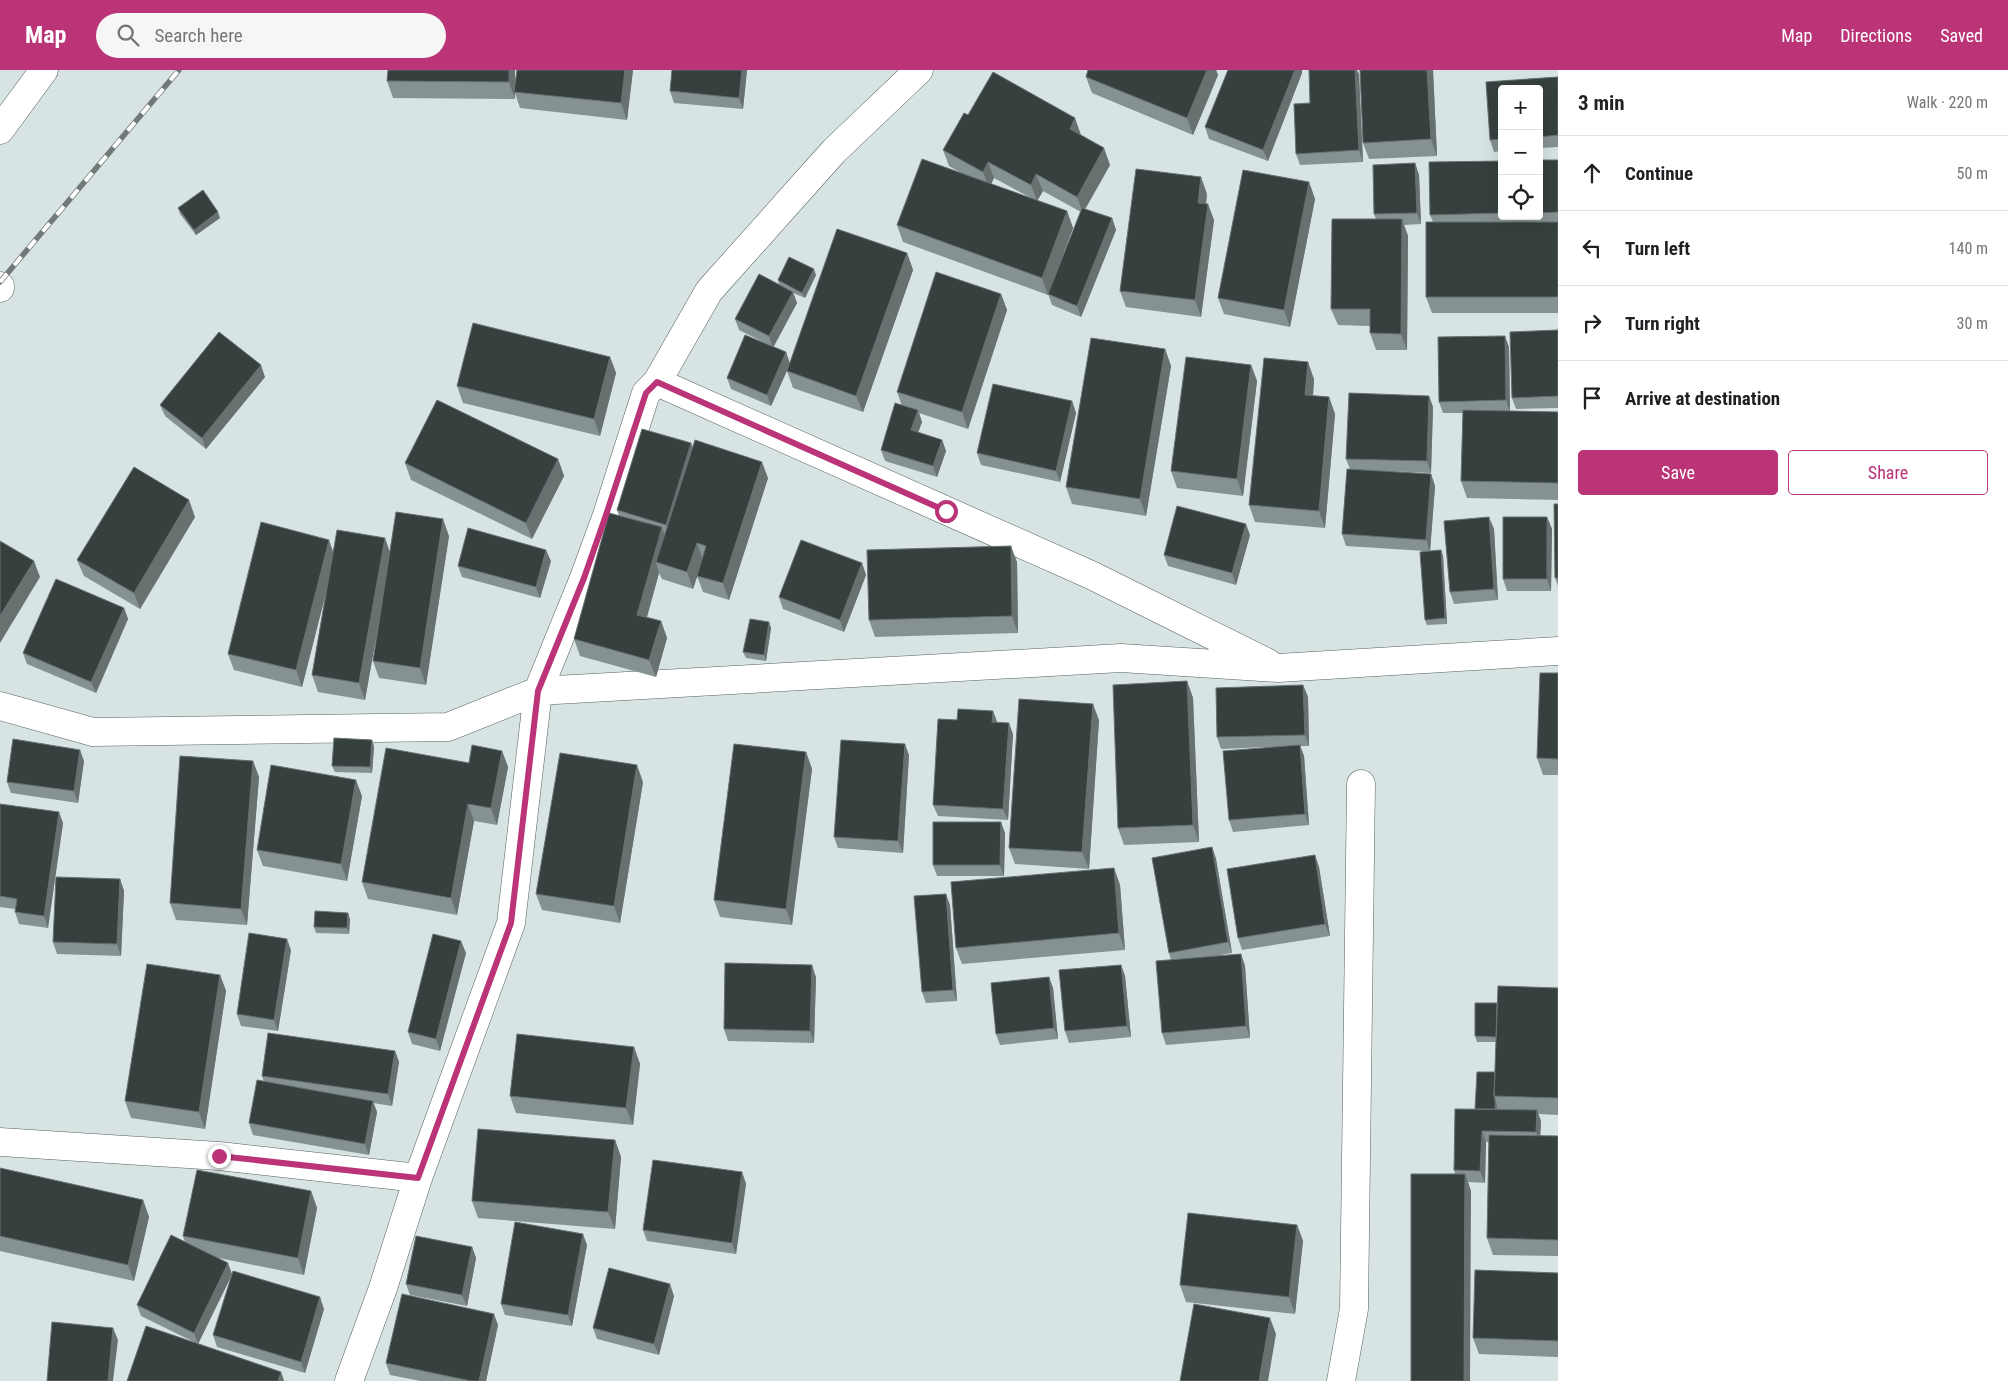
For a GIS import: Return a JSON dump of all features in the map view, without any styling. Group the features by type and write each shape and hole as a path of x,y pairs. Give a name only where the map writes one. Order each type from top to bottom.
{"street":[{"path":"0,130 44,70"},
{"path":"349,1381 384,1288 418,1178 511,923 538,691 600,533 646,393 657,382 709,291 834,151 919,70"},
{"path":"657,382 1090,575 1278,668"},
{"path":"0,706 93,732 448,727 538,691 1121,658 1278,668 1558,651"},
{"path":"1341,1381 1354,1309 1361,784"},
{"path":"0,1142 219,1156 418,1178"}],"building":[{"path":"388,70 509,70 509,82 387,81"},
{"path":"517,70 625,70 621,103 514,92"},
{"path":"672,70 742,70 739,98 670,91"},
{"path":"1088,70 1207,70 1187,118 1086,77"},
{"path":"1228,70 1295,70 1263,150 1205,127"},
{"path":"1309,70 1355,70 1359,150 1296,154 1294,104 1310,103"},
{"path":"1360,70 1427,70 1431,139 1363,143"},
{"path":"993,72 1075,118 1070,129 1104,148 1077,197 1036,174 1031,185 988,162 983,172 943,150 964,113 968,115"},
{"path":"1558,77 1558,135 1543,137 1543,85 1498,85 1498,139 1490,140 1486,82"},
{"path":"922,159 1067,211 1042,278 897,225"},
{"path":"1543,160 1558,160 1558,212 1543,213"},
{"path":"1498,161 1498,213 1430,215 1429,162"},
{"path":"1415,163 1417,213 1374,214 1373,165"},
{"path":"1136,169 1201,177 1198,203 1208,204 1195,300 1120,291"},
{"path":"1243,170 1309,182 1284,310 1218,298"},
{"path":"203,190 218,212 194,230 178,208"},
{"path":"1082,208 1112,218 1077,306 1048,294"},
{"path":"1332,219 1402,219 1401,334 1370,333 1370,309 1331,309"},
{"path":"1426,222 1558,222 1558,297 1426,297"},
{"path":"837,229 907,253 856,396 787,371"},
{"path":"789,257 814,269 802,293 778,280"},
{"path":"936,272 1001,294 962,412 897,392"},
{"path":"759,274 793,292 769,336 735,319"},
{"path":"473,323 610,357 594,419 457,386"},
{"path":"1558,330 1558,396 1512,398 1510,332"},
{"path":"219,332 261,365 202,438 160,405"},
{"path":"745,335 786,352 767,395 727,378"},
{"path":"1505,336 1506,400 1439,402 1438,337"},
{"path":"1091,338 1165,349 1140,499 1066,487"},
{"path":"1186,357 1251,365 1237,479 1171,471"},
{"path":"1264,358 1308,362 1305,395 1329,397 1319,511 1249,505"},
{"path":"993,384 1072,401 1056,471 977,453"},
{"path":"1349,393 1429,396 1427,461 1346,459"},
{"path":"437,400 558,459 526,523 405,463"},
{"path":"895,403 918,410 911,430 942,440 933,466 881,450"},
{"path":"1463,410 1558,412 1558,483 1461,481"},
{"path":"642,429 691,443 666,525 617,510"},
{"path":"695,440 762,462 723,583 697,576 706,546 697,543 687,572 656,562"},
{"path":"134,467 189,500 134,593 77,560"},
{"path":"1347,469 1431,474 1426,540 1342,534"},
{"path":"1554,504 1558,504 1558,578 1555,578"},
{"path":"1177,506 1246,524 1232,573 1164,555"},
{"path":"396,512 443,519 420,668 373,661"},
{"path":"609,513 662,527 637,615 661,621 649,660 574,639"},
{"path":"1489,517 1494,589 1450,592 1444,521"},
{"path":"1503,517 1547,517 1547,579 1503,579"},
{"path":"261,522 329,540 296,670 228,654"},
{"path":"468,528 546,550 536,587 458,566"},
{"path":"337,530 385,538 359,683 312,675"},
{"path":"801,540 862,563 840,620 779,597"},
{"path":"0,541 34,561 0,616"},
{"path":"1011,546 1012,616 869,620 867,550"},
{"path":"1441,550 1445,618 1425,620 1420,552"},
{"path":"56,579 124,608 91,682 23,653"},
{"path":"750,619 769,622 764,655 743,652"},
{"path":"1540,673 1558,673 1558,759 1537,758"},
{"path":"1187,681 1193,825 1118,828 1113,685"},
{"path":"1303,685 1305,735 1217,737 1216,688"},
{"path":"1019,699 1093,704 1082,852 1009,848"},
{"path":"958,709 993,711 992,722 1009,723 1003,809 933,805 938,719 957,720"},
{"path":"334,738 372,740 370,767 332,766"},
{"path":"13,739 80,750 74,791 7,782"},
{"path":"841,740 905,744 898,841 834,837"},
{"path":"734,744 806,752 786,909 714,900"},
{"path":"472,745 502,751 491,808 468,804 451,898 362,882 386,748 469,763"},
{"path":"1300,745 1305,814 1229,820 1223,751"},
{"path":"560,753 637,765 614,906 536,894"},
{"path":"180,756 253,761 241,909 170,903"},
{"path":"271,765 356,780 341,864 257,850"},
{"path":"0,804 59,812 44,916 15,912 17,899 0,896"},
{"path":"933,822 1001,822 1000,865 933,865"},
{"path":"1212,847 1228,942 1169,953 1152,858"},
{"path":"1315,855 1325,924 1238,938 1227,869"},
{"path":"1114,868 1119,933 956,948 951,882"},
{"path":"56,877 120,879 117,944 53,942"},
{"path":"946,894 953,990 922,992 914,896"},
{"path":"315,911 348,913 347,928 314,927"},
{"path":"249,933 287,939 274,1020 237,1014"},
{"path":"433,934 461,941 436,1039 408,1032"},
{"path":"1241,954 1246,1026 1162,1033 1156,961"},
{"path":"725,963 812,965 810,1031 724,1029"},
{"path":"147,964 220,975 199,1112 125,1101"},
{"path":"1121,965 1127,1026 1065,1031 1059,970"},
{"path":"1049,977 1054,1028 996,1034 991,983"},
{"path":"1498,986 1558,988 1558,1098 1494,1096"},
{"path":"1475,1003 1497,1003 1496,1037 1475,1036"},
{"path":"268,1033 395,1051 388,1094 262,1076"},
{"path":"517,1034 634,1047 626,1108 510,1096"},
{"path":"1477,1072 1495,1072 1495,1109 1475,1109"},
{"path":"257,1080 373,1101 365,1144 249,1123"},
{"path":"1455,1109 1537,1110 1536,1132 1482,1131 1480,1171 1454,1170"},
{"path":"478,1129 615,1140 608,1212 472,1201"},
{"path":"1489,1135 1558,1136 1558,1240 1487,1238"},
{"path":"653,1160 742,1172 732,1243 643,1230"},
{"path":"0,1168 143,1200 128,1265 0,1236"},
{"path":"197,1170 311,1191 298,1258 183,1236"},
{"path":"1411,1174 1465,1174 1464,1381 1411,1381"},
{"path":"1188,1213 1297,1225 1289,1297 1180,1285"},
{"path":"515,1222 583,1234 568,1315 501,1304"},
{"path":"171,1235 228,1263 194,1333 137,1305"},
{"path":"416,1236 472,1247 462,1295 406,1284"},
{"path":"609,1268 670,1284 654,1344 593,1328"},
{"path":"1475,1270 1558,1273 1558,1341 1473,1338"},
{"path":"233,1271 320,1297 301,1362 213,1335"},
{"path":"402,1294 494,1314 479,1381 471,1381 386,1363"},
{"path":"1194,1304 1270,1318 1259,1381 1180,1381"},
{"path":"52,1322 113,1328 108,1381 47,1381"},
{"path":"146,1326 281,1372 278,1381 127,1381"}],"railway":[{"path":"0,282 179,70"}],"route":[{"path":"219,1156 418,1178 511,923 538,691 584,578 646,393 657,382 946,511"}]}
